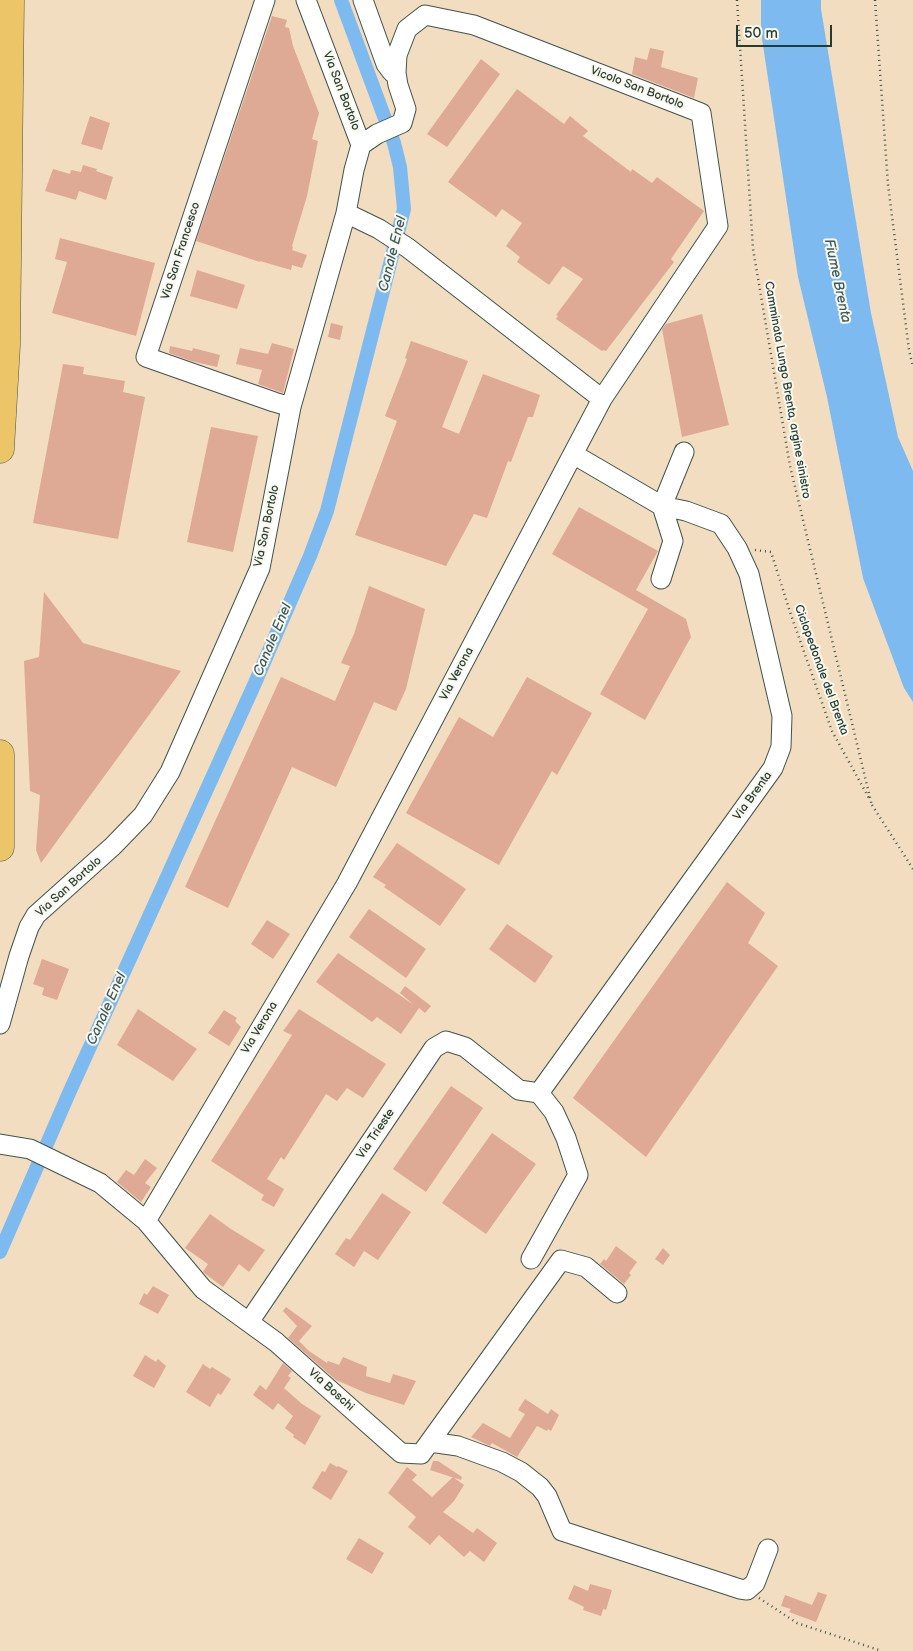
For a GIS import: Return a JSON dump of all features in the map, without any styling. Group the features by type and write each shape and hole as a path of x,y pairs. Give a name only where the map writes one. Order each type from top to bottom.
{"highway":[{"path":"0,449 6,345 10,0"},
{"path":"8,92 20,47 26,0"},
{"path":"0,754 0,847"}],"street":[{"name":"Via San Francesco","path":"265,0 146,357 292,407"},
{"name":"Via San Bortolo","path":"0,1024 29,927 36,915 113,846 143,815 170,772 260,568 292,407 346,213 361,145 306,0"},
{"path":"363,0 386,64 392,72 396,72"},
{"path":"361,145 402,122 406,109 398,85 396,72 397,55 407,29 418,20 424,0"},
{"name":"Vicolo San Bortolo","path":"418,20 425,15 474,25 701,113 718,226 602,399"},
{"path":"346,213 379,228 408,248 602,399"},
{"name":"Via Verona","path":"146,1221 347,883 602,399"},
{"path":"662,579 673,541 662,506 684,452"},
{"name":"Via Brenta","path":"539,1093 773,768 781,747 782,716 749,574 737,548 721,524 686,511 662,506 573,454"},
{"name":"Via Trieste","path":"249,1322 434,1048 446,1041 465,1047 519,1090 539,1093"},
{"path":"531,1259 578,1175 566,1138 554,1112 539,1093"},
{"name":"Via Boschi","path":"0,1144 30,1149 100,1183 146,1221 203,1289 276,1342 401,1453 421,1454 561,1260 586,1267 617,1293"},
{"path":"430,1442 458,1446 521,1472 540,1487 547,1496 562,1531 740,1590 747,1590 755,1583 768,1548"}],"path":[{"name":"Camminata Lungo Brenta, argine sinistro","path":"737,0 753,248 790,466 872,806"},
{"path":"875,0 888,185 909,350 913,367"},
{"name":"Ciclopedonale del Brenta","path":"737,548 771,552 832,731 872,806 913,869"},
{"path":"747,1590 797,1623 882,1651"}],"water":[{"name":"Fiume Brenta","path":"761,0 821,0 871,313 898,437 913,471 913,702 904,688 863,578 827,397 798,277 761,32"}],"building":[{"path":"272,16 287,20 285,27 289,28 293,46 319,113 312,139 318,141 307,196 292,246 292,250 307,255 302,268 292,265 291,270 196,241"},
{"path":"650,48 664,51 661,67 698,78 694,98 632,74 635,57 647,60"},
{"path":"481,59 500,74 447,147 427,134"},
{"path":"517,89 564,124 570,116 588,131 583,136 631,172 632,169 652,183 657,177 704,211 671,259 674,262 606,351 602,351 556,319 558,316 556,315 583,279 563,266 549,285 517,262 520,257 506,246 522,223 502,209 496,217 448,182"},
{"path":"90,116 110,123 102,150 81,144"},
{"path":"83,165 113,177 106,200 79,191 76,200 45,191 53,169 70,174 71,170 81,172"},
{"path":"60,238 155,263 136,336 52,313 67,262 55,259"},
{"path":"197,270 245,285 237,309 190,296"},
{"path":"702,314 729,425 682,437 662,329 666,324"},
{"path":"331,323 343,326 340,340 328,337"},
{"path":"411,341 468,361 442,427 459,434 483,374 540,395 533,417 528,417 511,462 508,461 487,518 474,514 446,566 355,535 397,421 385,416 407,359 405,358"},
{"path":"272,343 294,349 283,393 258,384 262,370 236,364 240,348 268,354"},
{"path":"170,346 192,351 193,348 220,355 217,367 191,361 169,353"},
{"path":"63,364 84,367 83,374 125,381 123,392 145,397 118,539 33,523"},
{"path":"211,427 258,436 233,552 187,542"},
{"path":"579,507 658,551 636,590 686,619 691,637 645,720 600,694 648,609 552,554"},
{"path":"369,586 425,609 406,689 396,711 374,702 336,787 292,767 228,908 185,887 281,677 335,701 350,666 341,663 354,634"},
{"path":"44,592 83,643 181,671 41,863 36,850 40,795 30,791 24,661 39,657"},
{"path":"527,677 592,713 557,775 552,771 499,865 406,813 459,717 493,737"},
{"path":"397,843 466,889 440,926 384,887 386,885 373,877"},
{"path":"727,882 765,913 748,943 778,966 646,1157 573,1098"},
{"path":"369,909 426,949 406,978 349,937"},
{"path":"267,920 290,934 273,959 251,944"},
{"path":"507,924 553,956 535,983 489,949"},
{"path":"338,953 414,1005 400,993 405,986 431,1006 425,1013 419,1008 401,1034 377,1017 372,1022 316,982"},
{"path":"42,959 69,969 57,1000 42,995 44,988 33,984"},
{"path":"138,1009 197,1049 173,1081 117,1045"},
{"path":"299,1009 386,1064 363,1098 347,1088 337,1101 326,1094 284,1160 281,1157 267,1179 284,1189 274,1207 261,1200 264,1195 211,1161 292,1035 283,1031"},
{"path":"224,1010 237,1018 235,1021 241,1027 229,1046 208,1033"},
{"path":"451,1086 483,1108 426,1192 393,1169"},
{"path":"492,1133 536,1164 486,1234 442,1203"},
{"path":"145,1159 157,1168 145,1183 151,1187 141,1202 117,1182 126,1170 134,1175"},
{"path":"382,1193 411,1212 378,1260 364,1251 354,1267 335,1254 346,1238 350,1240"},
{"path":"210,1214 265,1250 249,1272 239,1264 223,1287 203,1272 208,1264 185,1248"},
{"path":"616,1246 637,1262 624,1284 600,1264 604,1259 606,1261"},
{"path":"663,1248 670,1255 663,1265 655,1259"},
{"path":"153,1286 169,1295 158,1314 139,1304 144,1293 147,1295"},
{"path":"286,1307 312,1326 299,1341 309,1351 327,1363 328,1361 339,1365 343,1357 367,1367 366,1376 390,1383 393,1374 416,1381 404,1405 366,1393 336,1380 288,1338 297,1326 283,1311"},
{"path":"145,1355 156,1362 158,1359 166,1366 154,1388 133,1376"},
{"path":"283,1363 292,1371 288,1376 291,1378 284,1388 302,1404 321,1416 305,1445 293,1437 294,1435 285,1428 293,1416 278,1403 273,1410 253,1395 260,1385 266,1390"},
{"path":"203,1364 210,1369 212,1367 231,1379 221,1395 218,1393 210,1407 186,1392"},
{"path":"525,1399 548,1414 551,1409 559,1415 551,1431 537,1426 517,1457 492,1443 490,1446 471,1437 483,1423 510,1438 525,1414 518,1410"},
{"path":"433,1461 438,1461 462,1477 461,1480 430,1470"},
{"path":"330,1463 348,1471 331,1500 312,1488 322,1471 325,1472"},
{"path":"407,1467 417,1475 412,1480 432,1497 453,1477 464,1485 454,1501 443,1512 473,1533 477,1528 497,1543 484,1562 470,1551 464,1557 439,1535 430,1545 408,1527 416,1517 388,1493"},
{"path":"359,1538 384,1553 372,1574 346,1559"},
{"path":"590,1584 612,1590 606,1610 603,1609 601,1616 583,1610 584,1607 568,1599 574,1585 588,1591"},
{"path":"818,1592 827,1595 816,1622 789,1612 791,1609 781,1606 785,1595 812,1605"}],"waterway":[{"name":"Canale Enel","path":"0,1252 69,1093 255,683 310,556 327,511 404,209 400,167 394,143 341,0"}]}
